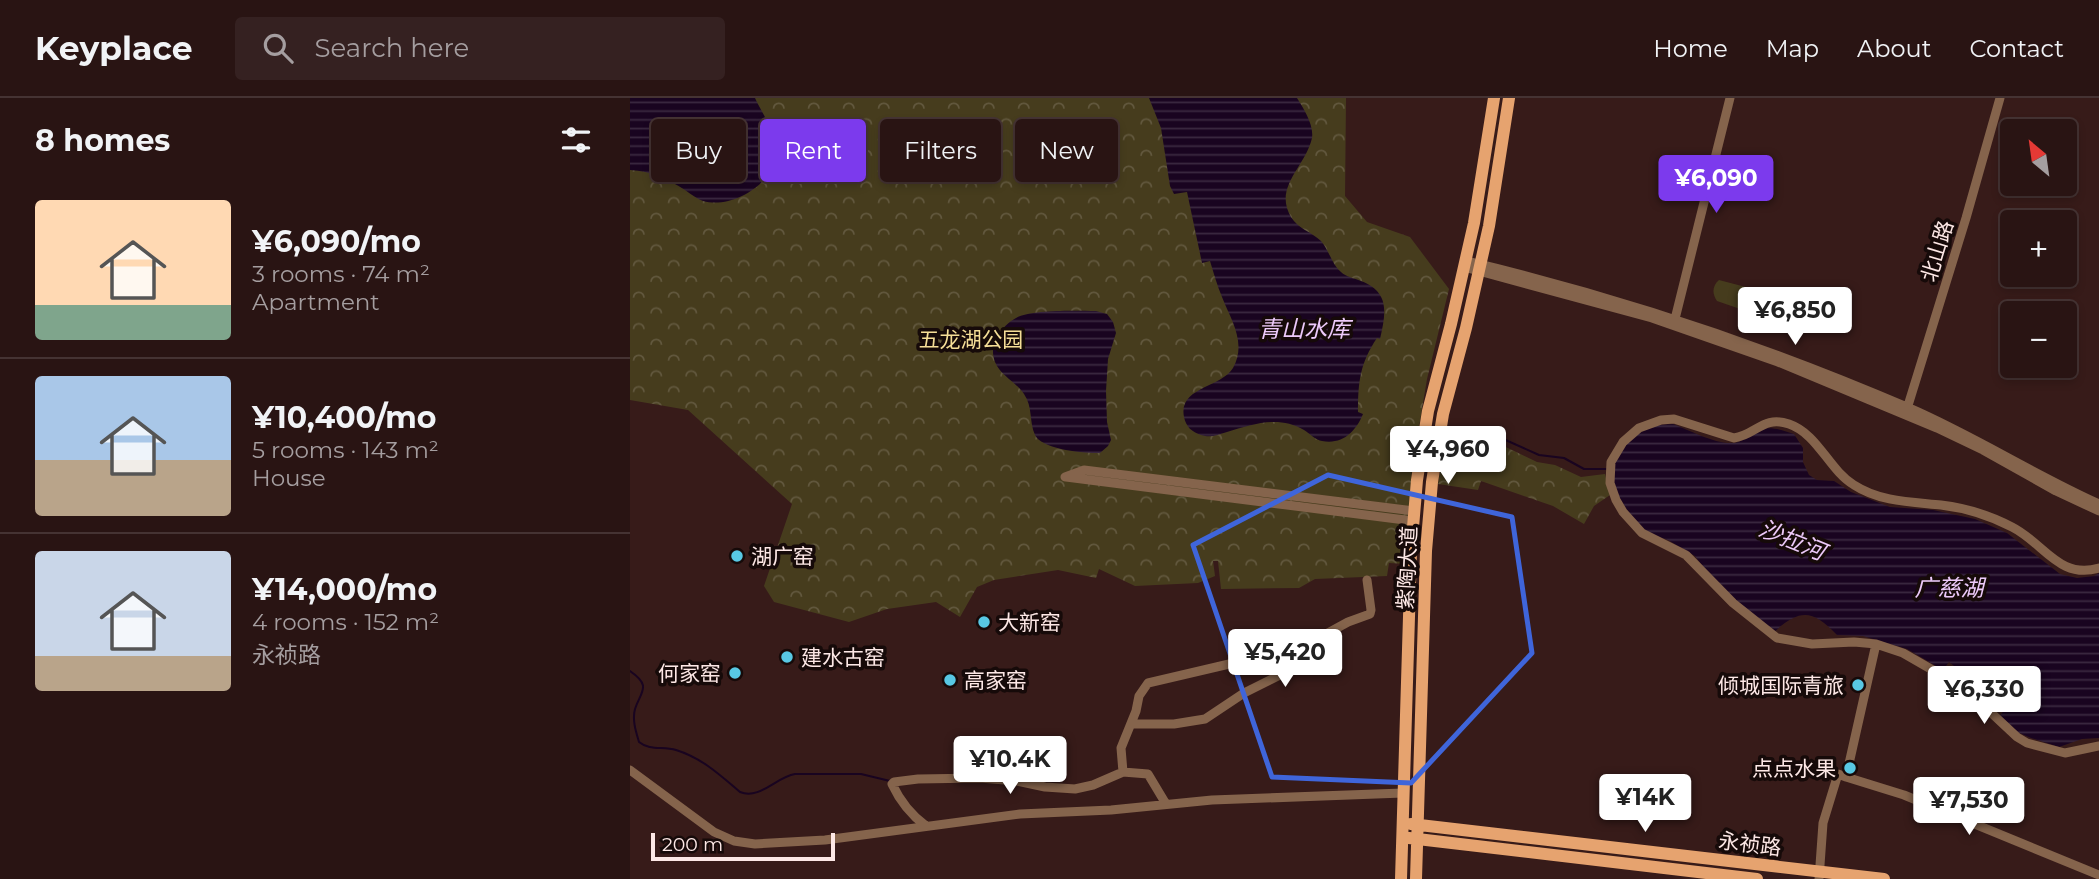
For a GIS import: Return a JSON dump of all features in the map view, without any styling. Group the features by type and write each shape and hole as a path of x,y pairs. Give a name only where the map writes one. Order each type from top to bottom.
{"main road":[{"name":"紫陶大道","path":"1401,879 1413,516 1428,411 1474,223 1494,98"},
{"name":"紫陶大道","path":"1416,879 1426,551 1432,482 1443,414 1489,226 1509,98"},
{"name":"永祯路","path":"1403,823 1819,875 1884,879"},
{"name":"永祯路","path":"1402,838 1757,879"}],"street":[{"path":"1674,321 1730,98"},
{"name":"北山路","path":"1907,411 2000,98"},
{"path":"1465,264 1674,321 1963,433 2059,486 2099,504"},
{"path":"1907,411 2056,491 2099,511"},
{"path":"2099,568 2079,571 2067,568 2014,527 1976,512 1889,499 1860,489 1847,480 1806,434 1783,422 1771,421 1734,438 1679,420 1650,423 1633,432 1623,442 1613,457 1609,472 1614,495 1632,524 1650,539 1686,555 1733,603 1777,638 1812,644 1876,644 1903,653 1943,676 2027,743 2065,753 2099,746"},
{"path":"1084,470 1413,516 1065,477 1084,470"},
{"path":"1131,724 1174,724 1205,719 1244,693 1287,671 1293,663 1295,651 1348,622 1370,614 1367,580"},
{"path":"1123,772 1121,748 1139,696 1148,683 1242,661 1242,656 1282,639 1294,657"},
{"path":"1846,777 1876,644"},
{"path":"630,770 714,832 741,842 769,844 825,840 1020,814 1111,810 1212,800 1403,793"},
{"path":"926,826 913,816 896,792 892,784 894,782 980,778 1017,781 1045,788 1075,789 1093,785 1123,772 1143,772 1148,774 1166,804"},
{"path":"1819,875 1826,811 1838,774 1904,794 2099,875"}],"highlighted area":[{"path":"1328,475 1512,517 1532,653 1411,783 1272,777 1193,545"}],"green space":[{"name":"五龙湖公园","path":"630,98 1346,98 1345,196 1367,222 1410,237 1449,289 1427,379 1412,469 1405,564 1389,563 1387,576 1315,579 1299,588 1221,589 1218,561 1213,561 1215,576 1198,583 1135,586 1099,569 1096,578 1058,570 994,580 977,587 960,617 936,602 887,609 849,622 774,602 764,586 792,504 688,410 630,400"},
{"path":"1719,280 1780,296 1782,301 1776,315 1766,318 1717,301 1714,290"},
{"path":"1448,428 1485,437 1537,462 1555,465 1581,477 1605,474 1610,495 1594,506 1584,524 1553,506 1481,481 1478,490 1438,484"}],"water":[{"path":"630,98 755,98 766,119 760,119 762,182 741,197 715,203 701,200 671,182 746,182 746,119 651,119 651,174 630,170"},
{"name":"青山水库","path":"1149,98 1297,98 1303,107 1310,123 1312,138 1288,186 1286,206 1294,221 1321,241 1341,272 1377,291 1384,304 1380,339 1377,338 1371,347 1361,373 1358,412 1363,414 1357,426 1342,439 1322,441 1295,425 1276,422 1208,436 1195,432 1186,424 1184,407 1187,400 1227,375 1237,359 1238,341 1210,261 1202,263 1187,192 1174,194 1170,186 1161,128"},
{"path":"1054,311 1096,311 1107,314 1116,333 1108,359 1106,391 1107,422 1111,440 1100,453 1075,451 1046,444 1035,435 1027,399 995,362 994,343 1008,324 1023,315"},
{"name":"广慈湖","path":"1673,424 1725,443 1739,442 1766,428 1794,434 1803,448 1803,462 1809,475 1817,480 1834,481 1851,492 1890,507 1933,510 1975,519 2007,533 2060,574 2077,578 2099,573 2099,738 2082,739 2059,747 2031,738 2015,731 2000,716 2006,707 1949,662 1943,670 1907,649 1863,636 1837,635 1813,617 1806,615 1791,619 1774,632 1709,575 1695,556 1668,540 1650,534 1635,522 1614,490 1613,461 1636,432 1656,425"}],"waterway":[{"name":"沙拉河","path":"1481,429 1539,455 1564,458 1584,469 1608,469"},
{"path":"630,671 643,685 634,713 639,742 676,750 694,758 740,792 747,794 761,791 795,774 861,774 890,781"}],"place":[{"name":"湖广窑","path":"737,556"},
{"name":"大新窑","path":"984,622"},
{"name":"建水古窑","path":"787,657"},
{"name":"何家窑","path":"735,673"},
{"name":"高家窑","path":"950,680"},
{"name":"倾城国际青旅","path":"1858,685"},
{"name":"点点水果","path":"1850,768"}]}
